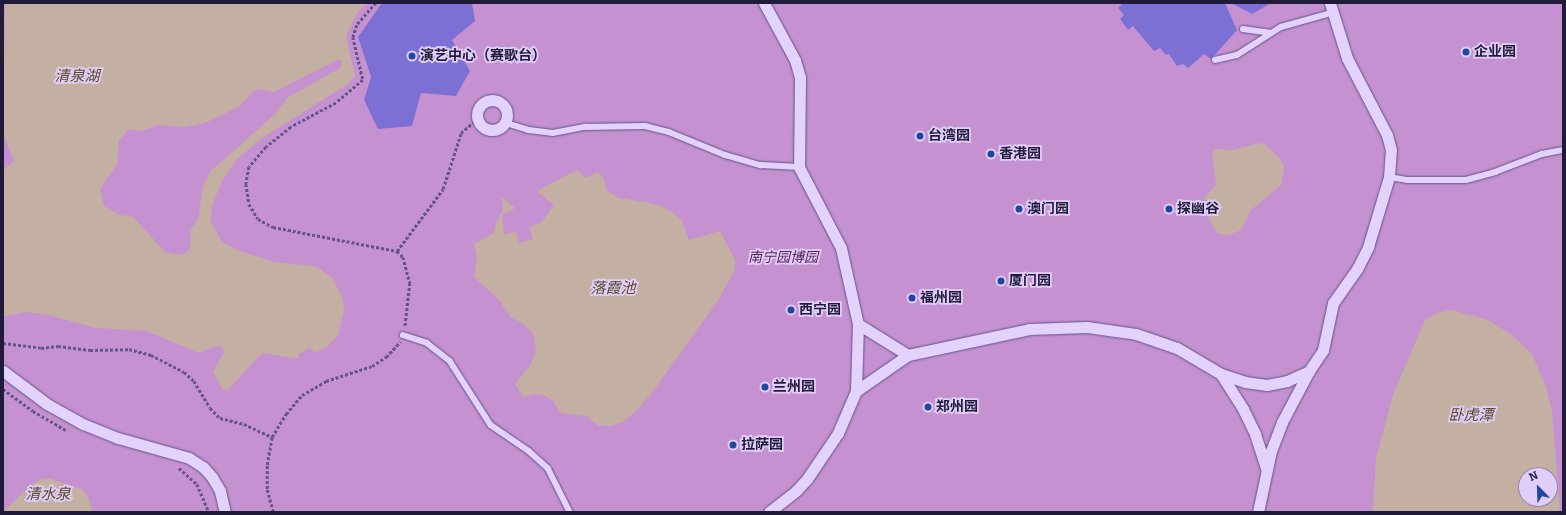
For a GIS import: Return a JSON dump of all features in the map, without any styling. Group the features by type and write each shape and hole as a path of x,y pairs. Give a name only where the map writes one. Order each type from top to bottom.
{"street":[{"path":"764,3 795,60 800,77 799,168 841,248 858,324 856,391 838,433 807,479 796,491 769,512"},
{"path":"1262,511 1266,468 1282,422 1309,371 1323,350 1333,303 1357,269 1368,247 1388,177 1391,150 1387,135 1347,58 1331,8"},
{"path":"495,100 506,108 506,123 493,130 483,127 477,119 481,104 495,100"},
{"path":"858,324 908,355"},
{"path":"856,391 908,355 1029,329 1088,327 1136,334 1176,348 1220,374 1245,382 1267,385 1287,381 1309,371"},
{"path":"3,371 47,404 83,424 118,438 189,458 212,477 220,491 225,512"},
{"path":"1220,374 1243,409 1255,434 1266,468"}],"lane":[{"path":"1215,60 1236,55 1262,41 1270,33 1331,8"},
{"path":"1243,29 1270,33"},
{"path":"506,123 529,130 553,133 585,127 645,126 669,132 725,155 761,165 799,168"},
{"path":"1388,177 1407,180 1466,180 1495,172 1542,154 1563,150"},
{"path":"403,335 427,343 450,361 490,425 529,451 548,468 570,512"}],"path":[{"path":"273,512 267,489 266,465 272,437 302,394 326,381 372,366 386,357 403,335 410,283 403,257 397,250 273,227 258,219 249,204 246,184 249,167 266,147 290,127 336,103 363,80 352,37 357,25 376,3"},
{"path":"397,250 443,189 461,133 477,119"},
{"path":"3,343 41,348 58,346 90,350 129,348 151,355 184,372 194,381 210,408 220,418 244,424 272,437"}],"green space":[{"name":"南宁园博园","path":"3,3 1563,3 1563,512 3,512"}],"water":[{"name":"清泉湖","path":"5,3 367,3 357,13 346,36 355,76 348,84 262,138 235,161 222,181 213,203 210,220 222,242 239,251 275,262 317,267 333,279 343,299 344,311 338,335 327,347 315,353 310,348 298,354 300,359 262,353 227,391 222,389 213,371 224,352 220,345 198,353 147,331 96,328 49,315 26,312 3,317 3,170 14,161 3,133","holes":["337,60 342,61 340,68 287,98 275,114 210,172 203,187 198,220 190,229 191,246 187,252 181,255 165,252 134,218 129,215 121,216 104,206 100,189 117,164 119,140 127,131 131,129 143,131 157,125 184,127 205,123 240,106 251,93 258,89 274,92"]},
{"path":"1259,143 1266,145 1281,160 1284,168 1281,185 1251,210 1241,230 1227,236 1218,233 1209,220 1205,198 1216,184 1212,154 1216,149 1233,150"},
{"name":"落霞池","path":"577,170 586,178 598,172 603,177 607,191 619,198 655,204 669,210 681,219 689,240 720,231 735,260 735,269 719,299 651,394 635,412 622,422 611,426 599,426 587,416 561,413 553,401 544,395 536,394 523,397 515,384 531,364 536,350 533,333 524,324 510,317 499,300 474,277 477,257 474,244 494,233 496,223 503,210 501,197 515,208 502,215 504,235 516,231 519,243 533,239 529,227 541,223 554,205 537,191"},
{"name":"卧虎潭","path":"1452,310 1488,320 1512,335 1532,354 1546,387 1552,412 1556,467 1518,467 1518,507 1558,507 1558,486 1560,511 1373,512 1376,458 1394,392 1425,320 1437,313"},
{"name":"清水泉","path":"41,479 50,479 82,489 88,497 93,512 3,512 32,484"}],"building":[{"name":"演艺中心（赛歌台）","path":"382,3 472,3 475,21 452,40 470,71 456,96 421,93 412,126 378,129 364,100 371,77 358,37"},
{"path":"1123,3 1225,3 1237,30 1211,59 1204,54 1188,68 1183,64 1177,66 1169,54 1166,55 1160,48 1154,51 1133,26 1128,30 1120,19 1124,15 1118,8"},
{"path":"1231,3 1271,3 1252,14"}],"place":[{"name":"企业园","path":"1466,52"},
{"name":"演艺中心（赛歌台）","path":"412,56"},
{"name":"台湾园","path":"920,136"},
{"name":"香港园","path":"991,154"},
{"name":"澳门园","path":"1019,209"},
{"name":"探幽谷","path":"1169,209"},
{"name":"厦门园","path":"1001,281"},
{"name":"福州园","path":"912,298"},
{"name":"西宁园","path":"791,310"},
{"name":"兰州园","path":"765,387"},
{"name":"郑州园","path":"928,407"},
{"name":"拉萨园","path":"733,445"}]}
